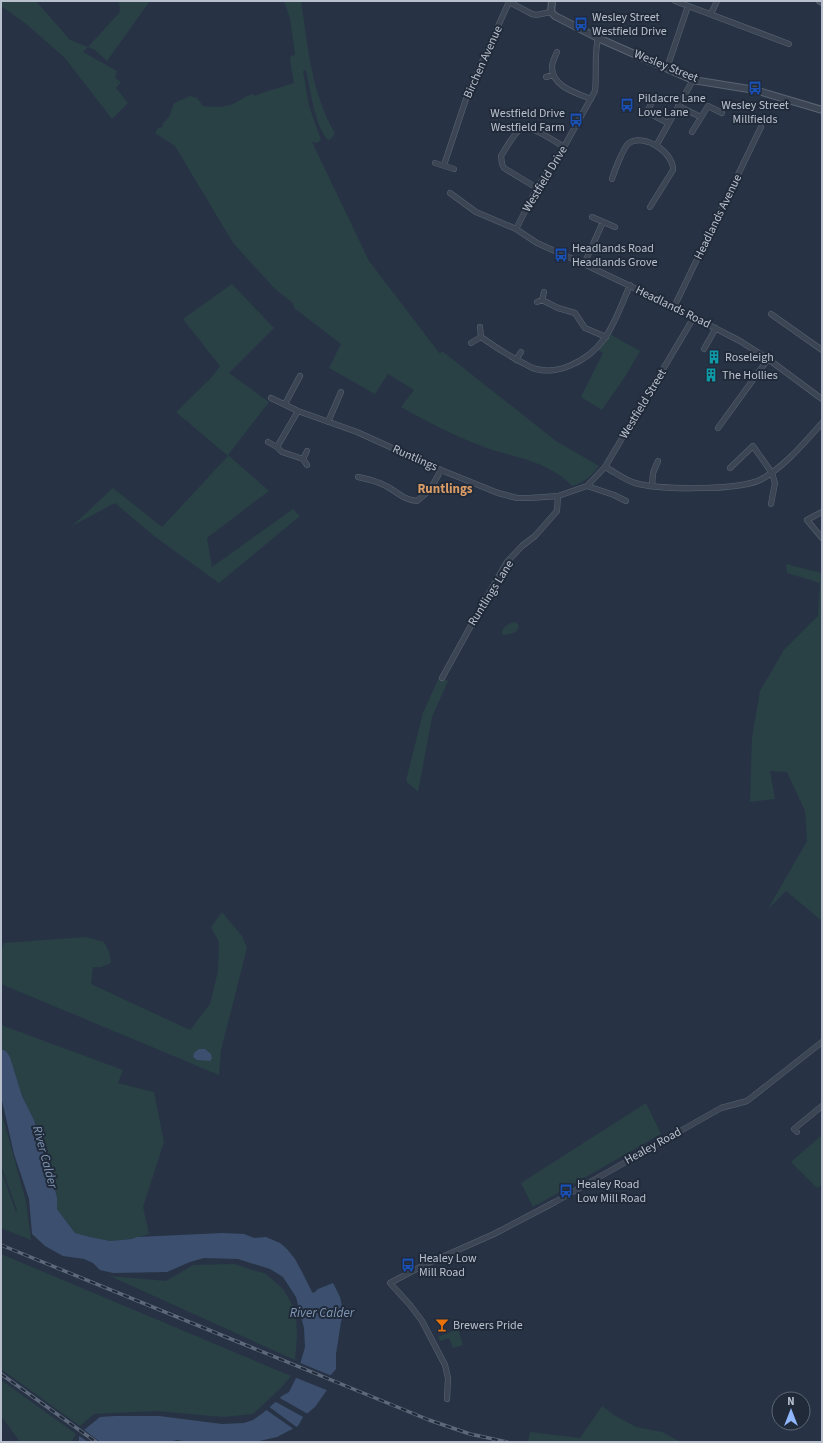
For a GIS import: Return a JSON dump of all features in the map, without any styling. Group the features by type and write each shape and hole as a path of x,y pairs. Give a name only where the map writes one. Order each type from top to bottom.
{"street":[{"path":"551,12 552,1"},
{"path":"675,1 789,44"},
{"path":"711,14 717,1"},
{"name":"Birchen Avenue","path":"444,166 468,93 510,2 536,15 551,12"},
{"path":"667,68 688,6"},
{"name":"Wesley Street","path":"551,12 555,16 598,38 693,80 755,90 822,110"},
{"name":"Westfield Drive","path":"516,229 537,188 564,147 595,91 595,55 598,38"},
{"path":"780,47 782,41"},
{"path":"557,52 552,66 553,75 562,86 591,99"},
{"path":"546,77 553,75"},
{"path":"656,146 693,80"},
{"path":"651,104 647,112 668,123"},
{"path":"678,106 701,117"},
{"path":"692,132 708,106 722,112"},
{"name":"Headlands Avenue","path":"674,307 762,127"},
{"path":"537,188 504,168 501,156 518,131 524,128 532,129 564,147"},
{"path":"612,179 623,150 630,142 642,141 656,146 667,154 673,165 672,170 658,196 650,207"},
{"path":"435,163 454,169"},
{"path":"609,170 614,172"},
{"name":"Headlands Road","path":"450,193 476,212 516,229 537,243 674,307 740,341 768,359 822,399"},
{"path":"658,196 663,198"},
{"path":"592,216 615,228"},
{"path":"584,264 603,222"},
{"path":"480,327 481,337 516,360 536,369 558,370 577,363 597,349 606,337 630,286"},
{"path":"544,292 540,301 575,313 585,328 606,337"},
{"path":"771,314 822,350"},
{"name":"Westfield Street","path":"587,486 605,467 694,317"},
{"path":"704,348 716,328"},
{"path":"471,343 481,337"},
{"path":"516,360 521,352"},
{"path":"718,428 768,359"},
{"path":"285,404 300,376"},
{"path":"328,422 341,392"},
{"name":"Runtlings","path":"271,398 298,411 357,432 441,470 498,493 517,498 558,496 587,486"},
{"path":"277,447 298,411"},
{"path":"605,467 635,483 652,486 701,488 732,486 754,482 772,473 804,443 822,423"},
{"path":"268,442 282,452 302,459 307,465"},
{"path":"730,468 753,446 772,473 775,483 771,504"},
{"path":"302,459 307,451"},
{"path":"652,486 653,473 658,461"},
{"path":"358,477 378,482 398,493 403,498 417,501 430,490 441,470"},
{"path":"587,486 614,495 626,501"},
{"name":"Runtlings Lane","path":"442,678 507,562 522,546 535,536 557,512 558,496"},
{"path":"822,512 807,520 822,538"},
{"name":"Healey Road","path":"447,1399 448,1378 445,1365 422,1321 390,1283 424,1265 484,1239 555,1202 721,1108 747,1101 822,1042"},
{"path":"797,1132 794,1129 822,1106"}],"green space":[{"path":"1,1 36,1 70,40 88,47 83,52 117,71 115,78 121,82 116,88 128,103 112,119 65,58 25,23 1,6"},
{"path":"119,1 150,1 107,61 95,50 88,47 120,12"},
{"path":"284,1 301,1 316,86 327,118 335,133 331,139 328,140 323,133 316,116 306,70 303,71 309,106 321,140 317,143 312,142 369,261 440,354 442,351 556,441 599,466 584,481 572,486 552,471 531,461 473,443 411,413 401,407 414,390 388,374 375,394 329,368 341,344 294,308 293,303 276,290 233,243 175,146 155,133 158,128 163,127 162,124 169,117 174,103 190,96 197,98 203,106 224,106 231,105 253,94 255,96 294,83 290,60 291,56 295,55 290,18"},
{"path":"232,284 274,328 229,373 269,402 228,455 269,491 207,538 212,567 293,509 300,516 219,583 154,536 115,503 72,526 113,488 162,527 228,456 176,412 211,378 220,366 183,319"},
{"path":"608,333 640,351 626,375 602,410 581,397 603,353 597,349"},
{"path":"786,564 822,573 822,921 786,891 768,909 807,841 805,811 787,772 770,771 775,799 750,802 752,737 760,691 784,650 818,616 820,583 787,573"},
{"path":"516,622 519,626 516,632 506,635 502,634 502,631 506,625"},
{"path":"439,677 448,681 432,717 418,792 406,781 423,713"},
{"path":"222,912 242,936 247,948 221,1050 219,1075 1,984 1,953 4,943 86,937 104,942 109,952 111,963 101,967 93,967 91,984 190,1030 210,1004 218,971 219,942 211,927"},
{"path":"1,1025 123,1070 118,1083 154,1092 164,1142 143,1207 149,1234 132,1239 110,1241 75,1233 57,1209 57,1198 52,1176 34,1120 22,1096 10,1057 6,1051 1,1049"},
{"path":"646,1103 661,1134 533,1207 521,1183"},
{"path":"1,1111 26,1201 31,1240 1,1228 1,1170 16,1212 15,1216 17,1210 1,1166"},
{"path":"822,1135 822,1185 817,1188 791,1162"},
{"path":"1,1254 291,1376 281,1388 253,1414 223,1417 156,1411 94,1414 80,1426 1,1369"},
{"path":"234,1264 266,1274 284,1290 296,1312 297,1335 295,1360 110,1276 166,1281 193,1265"},
{"path":"458,1329 463,1345 453,1348 449,1338 440,1341 438,1337"},
{"path":"1,1380 76,1434 71,1442 20,1442 1,1416"},
{"path":"602,1406 614,1415 636,1427 662,1432 681,1442 528,1441 530,1432 580,1438"}],"water":[{"name":"River Calder","path":"1,1049 6,1051 10,1057 22,1096 34,1120 52,1176 57,1198 57,1209 75,1233 110,1241 132,1239 137,1237 223,1233 244,1234 254,1238 266,1237 280,1243 287,1249 295,1259 312,1292 314,1293 318,1289 333,1283 345,1312 341,1322 336,1354 336,1369 330,1376 327,1390 315,1407 303,1417 298,1426 277,1437 255,1442 190,1442 177,1440 169,1442 79,1442 79,1437 84,1430 100,1417 159,1416 222,1424 244,1423 253,1420 289,1392 296,1378 305,1347 304,1328 296,1297 283,1277 270,1269 238,1259 204,1258 190,1262 167,1272 113,1273 100,1270 93,1263 84,1259 63,1256 45,1246 32,1234 29,1199 14,1154 1,1096"},
{"path":"199,1049 205,1049 211,1054 212,1058 210,1061 197,1060 193,1057 194,1053"}],"pier":[{"path":"298,1362 332,1376 329,1391 294,1377"},
{"path":"278,1397 308,1414 305,1418 274,1401"},
{"path":"268,1406 298,1428 295,1430 265,1409"},
{"path":"83,1429 100,1442 88,1442 78,1435"}],"railway":[{"path":"1,1245 429,1420 470,1434 507,1442"},
{"path":"1,1374 96,1442"}],"place":[{"name":"Wesley Street Westfield Drive","path":"581,24"},
{"name":"Wesley Street Millfields","path":"755,88"},
{"name":"Pildacre Lane Love Lane","path":"627,105"},
{"name":"Westfield Drive Westfield Farm","path":"576,120"},
{"name":"Headlands Road Headlands Grove","path":"561,255"},
{"name":"Roseleigh","path":"714,357"},
{"name":"The Hollies","path":"711,375"},
{"name":"Healey Road Low Mill Road","path":"566,1191"},
{"name":"Healey Low Mill Road","path":"408,1265"},
{"name":"Brewers Pride","path":"442,1325"}],"district":[{"name":"Runtlings","path":"445,489"}]}
